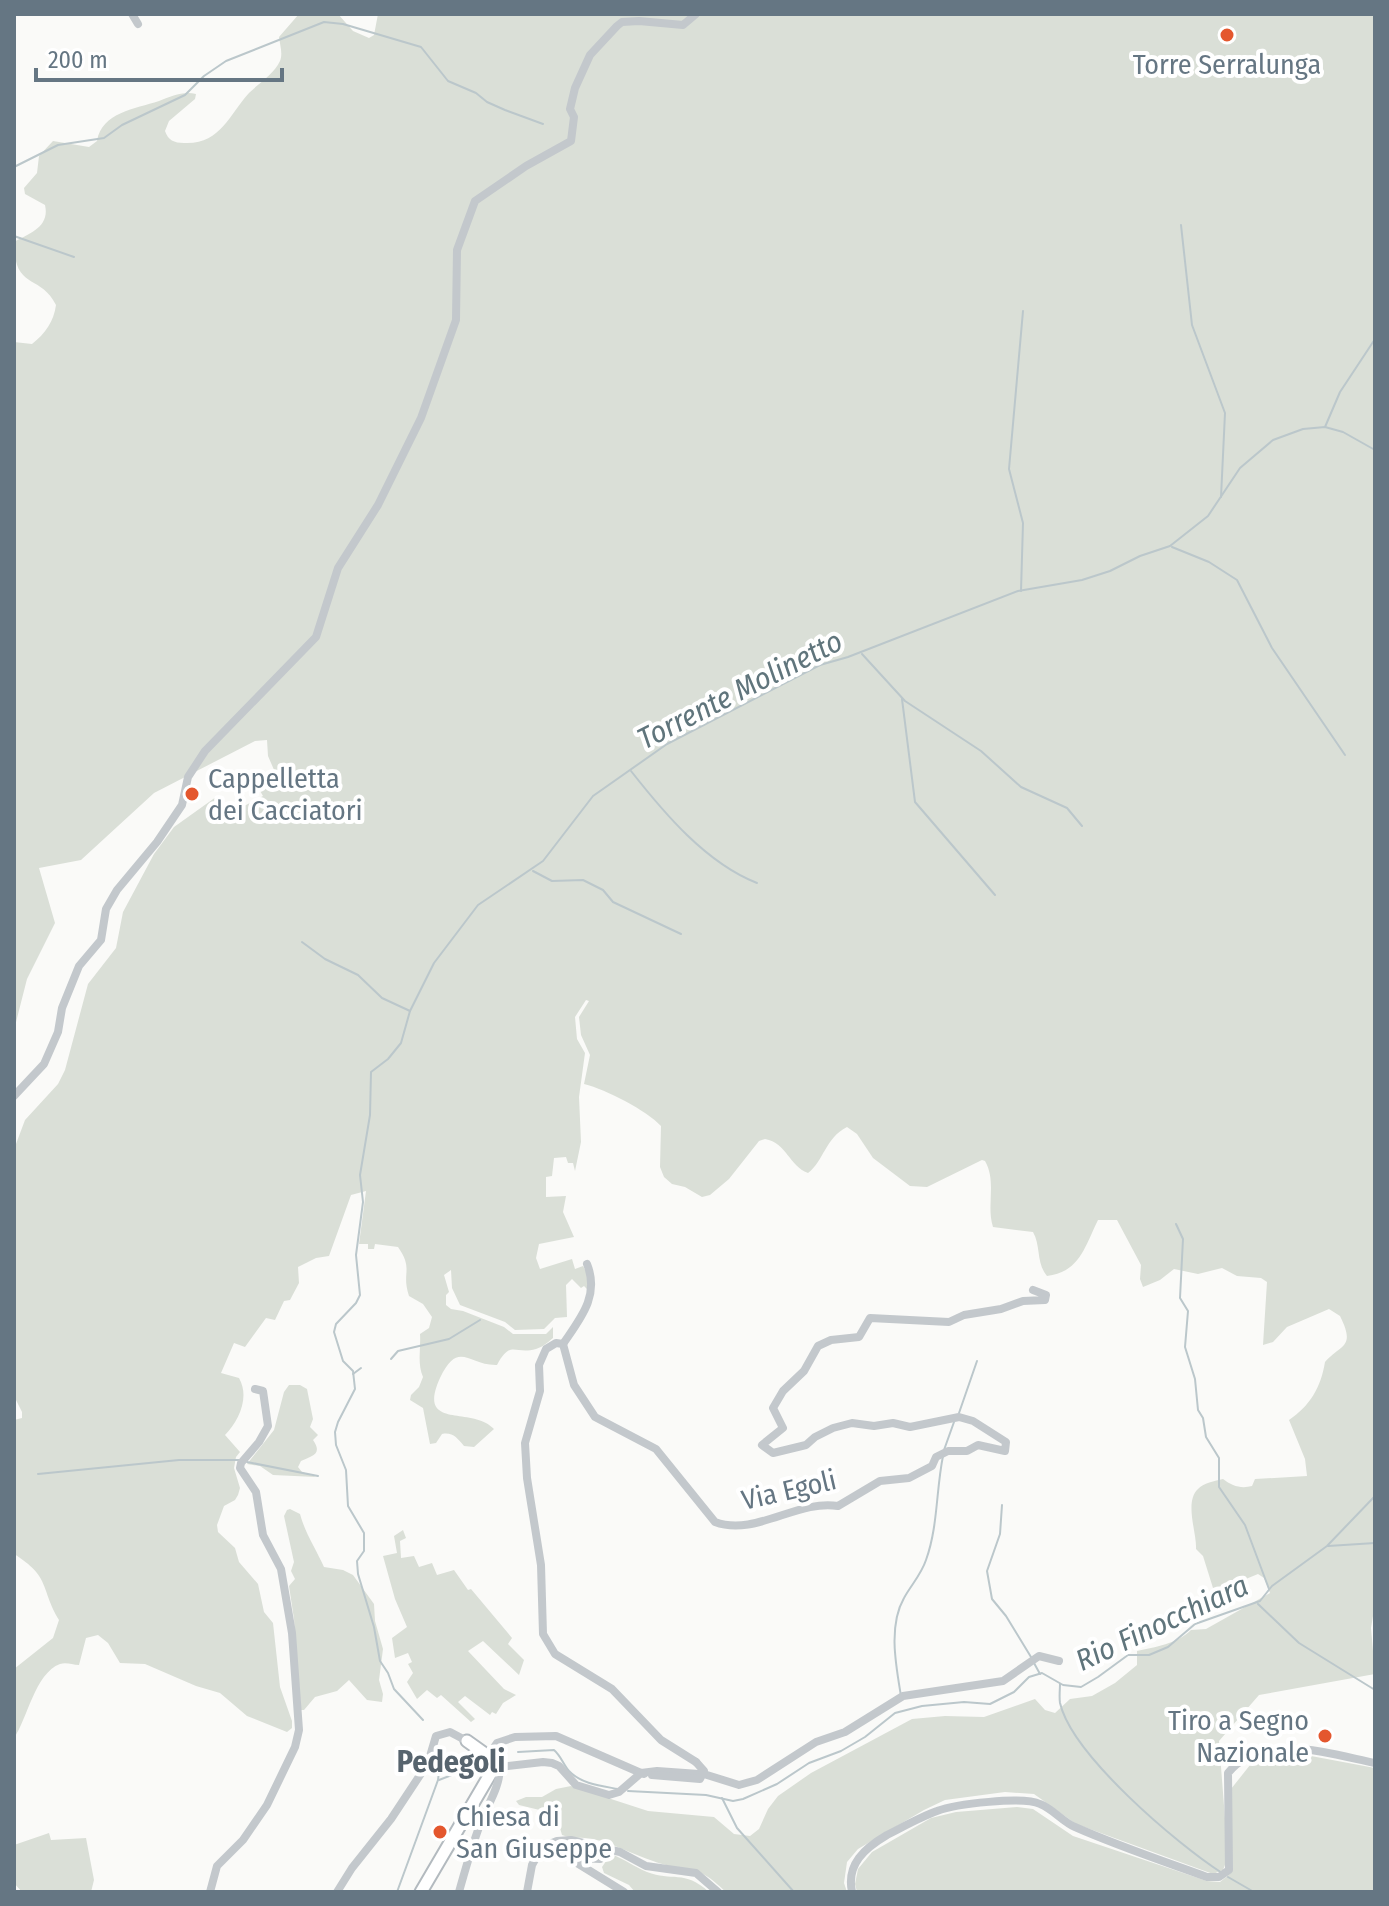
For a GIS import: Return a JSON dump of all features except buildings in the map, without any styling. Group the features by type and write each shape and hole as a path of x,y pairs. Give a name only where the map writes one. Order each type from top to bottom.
{"street":[{"path":"132,14 138,24"},
{"path":"14,1096 44,1064 58,1032 62,1008 79,966 101,940 106,909 182,805 188,777 205,751 316,637 338,568 378,505 430,394 456,320 457,250 475,201 526,166 571,141 574,117 570,109 575,88 590,55 617,26 622,22 639,21 683,25 696,14"},
{"path":"488,1756 497,1743 515,1737 556,1736 639,1775 700,1779 704,1771 696,1762 661,1740 612,1689 555,1654 543,1634 541,1565 527,1478 525,1443 540,1391 539,1365 546,1349 556,1343 563,1344 580,1323 592,1289 587,1264"},
{"name":"Via Egoli","path":"563,1344 574,1385 595,1417 656,1449 708,1516 720,1524 739,1525 823,1503 838,1506 880,1481 909,1478 932,1466 936,1457 948,1451 967,1451 978,1445 1005,1451 1006,1442 973,1421 959,1417 910,1427 893,1423 874,1426 852,1423 815,1437 806,1445 783,1452 773,1453 762,1445 783,1428 773,1408 783,1391 804,1371 818,1346 831,1340 859,1337 870,1318 949,1322 964,1315 1001,1309 1023,1301 1045,1300 1046,1295 1033,1290"},
{"path":"210,1892 217,1866 243,1840 267,1805 295,1747 299,1730 292,1633 281,1569 263,1535 256,1492 240,1468 269,1422 263,1391 255,1389"},
{"path":"496,1768 549,1762 559,1766 576,1785 603,1794 619,1792 639,1775 657,1771 703,1775 739,1785 757,1780 816,1742 845,1732 903,1696 1003,1681 1039,1656 1059,1661"},
{"path":"337,1892 428,1763 436,1736 450,1732 488,1756 496,1768 497,1784 459,1892"},
{"path":"852,1892 853,1866 867,1848 890,1834 939,1810 1020,1801 1039,1803 1072,1826 1133,1850 1207,1877 1219,1877 1229,1870 1228,1773 1237,1762 1256,1753 1295,1748 1375,1763"},
{"path":"421,1892 496,1768"},
{"path":"527,1892 532,1865 542,1847 571,1840 620,1852 646,1866 696,1873 718,1892"},
{"path":"571,1840 573,1846 601,1855 597,1860 580,1858 578,1865 624,1892"}],"shaded area":[{"path":"299,14 338,14 353,31 369,38 374,35 378,14 1375,14 1375,1604 1371,1628 1375,1674 1259,1695 1219,1741 1228,1857 1223,1870 1213,1874 1076,1824 1034,1794 1005,1792 945,1800 858,1849 847,1862 844,1883 847,1892 726,1892 706,1875 691,1869 665,1865 593,1839 562,1835 556,1814 519,1805 516,1801 526,1797 542,1797 556,1789 571,1786 648,1811 714,1817 734,1834 750,1836 759,1829 778,1796 811,1773 912,1719 984,1717 1035,1699 1045,1710 1055,1713 1070,1699 1092,1696 1137,1665 1137,1651 1173,1642 1191,1630 1206,1629 1270,1593 1264,1578 1258,1574 1224,1588 1213,1588 1203,1556 1196,1549 1191,1509 1194,1495 1203,1485 1223,1479 1244,1487 1252,1486 1255,1479 1307,1476 1305,1459 1289,1420 1309,1402 1321,1380 1325,1362 1347,1340 1340,1316 1329,1309 1287,1327 1273,1342 1263,1345 1267,1282 1261,1278 1237,1276 1222,1268 1198,1274 1174,1269 1160,1280 1143,1287 1141,1265 1117,1220 1098,1220 1074,1263 1058,1274 1047,1276 1041,1266 1033,1232 993,1227 990,1177 985,1161 927,1187 910,1186 873,1158 857,1134 847,1127 834,1137 808,1173 778,1145 765,1139 759,1141 729,1179 710,1195 702,1197 685,1187 672,1184 664,1177 660,1167 661,1126 626,1101 584,1084 590,1055 581,1035 579,1017 589,1001 586,1000 575,1017 577,1039 585,1053 579,1097 581,1142 575,1171 573,1163 568,1163 566,1157 554,1158 552,1176 546,1177 546,1197 566,1196 563,1212 574,1237 539,1244 536,1258 540,1269 572,1259 575,1269 583,1266 588,1275 589,1291 572,1279 566,1285 567,1317 555,1318 544,1329 515,1330 505,1322 460,1305 452,1288 451,1270 444,1275 449,1292 446,1305 451,1309 504,1327 513,1334 546,1334 553,1327 553,1338 543,1346 510,1350 497,1365 459,1357 447,1366 440,1378 435,1405 441,1411 473,1418 494,1429 474,1447 464,1446 449,1434 442,1434 436,1443 430,1444 423,1408 410,1400 423,1377 420,1334 429,1328 432,1317 423,1304 409,1296 405,1261 398,1247 375,1244 374,1249 368,1249 368,1244 359,1244 366,1191 351,1195 329,1256 316,1258 298,1267 299,1283 290,1300 284,1301 275,1320 266,1318 245,1347 234,1343 221,1373 239,1378 243,1401 235,1423 225,1435 240,1452 234,1468 240,1488 235,1500 224,1506 217,1525 218,1532 235,1548 239,1562 258,1584 264,1612 273,1623 280,1687 292,1728 287,1732 247,1716 220,1693 145,1664 120,1663 108,1643 98,1635 86,1638 79,1665 60,1664 44,1677 14,1738 14,1669 53,1638 59,1620 39,1577 14,1554 14,1420 22,1418 14,1396 16,1144 25,1120 58,1084 65,1070 88,984 116,948 123,912 154,854 174,827 216,797 229,814 263,796 259,789 278,779 268,756 267,740 255,741 154,793 81,860 39,868 55,923 27,979 14,1030 14,342 32,344 37,340 51,322 56,305 50,295 18,268 14,242 32,232 45,219 45,205 25,194 24,188 37,173 39,156 53,141 89,147 97,141 105,124 121,113 187,93 196,94 195,99 169,121 166,134 180,143 207,139 222,127 249,93 277,66 281,55 279,37"},
{"path":"289,1385 307,1389 313,1419 310,1427 318,1435 313,1440 317,1448 315,1454 301,1461 298,1467 302,1472 316,1477 273,1475 260,1466 247,1464 274,1430 284,1392"},
{"path":"290,1509 300,1514 324,1567 353,1575 374,1604 383,1649 379,1680 382,1702 367,1700 349,1680 337,1691 315,1697 301,1710 289,1586 295,1579 291,1571 294,1562 284,1516"},
{"path":"403,1530 406,1538 400,1541 401,1558 414,1556 419,1567 432,1563 437,1575 454,1570 512,1638 508,1644 524,1660 519,1675 483,1641 468,1651 504,1689 516,1695 503,1703 496,1714 492,1712 490,1715 465,1696 458,1702 475,1719 471,1722 441,1695 437,1698 427,1690 417,1699 407,1682 413,1673 408,1664 412,1662 408,1653 395,1658 392,1638 407,1627 395,1599 383,1556 397,1553 394,1536"},
{"path":"1295,1753 1375,1768 1375,1892 857,1892 858,1869 872,1852 931,1818 956,1812 1017,1807 1033,1809 1073,1836 1207,1881 1220,1882 1231,1873 1231,1789 1258,1755"},
{"path":"49,1833 51,1840 86,1838 94,1880 91,1892 22,1892 14,1883 14,1845"},
{"path":"611,1854 656,1875 685,1878 709,1892 635,1892 629,1885 604,1873 602,1867"}],"waterway":[{"path":"14,167 58,145 104,138 122,125 185,95 204,76 226,61 324,22 343,24 421,47 448,81 476,93 487,102 543,124"},
{"path":"1181,225 1192,325 1225,413 1221,497"},
{"path":"14,236 74,257"},
{"path":"1021,591 1023,523 1009,469 1023,311"},
{"path":"1325,427 1340,392 1375,339"},
{"name":"Torrente Molinetto","path":"423,1720 394,1689 380,1661 374,1627 358,1574 357,1561 364,1551 364,1533 348,1506 346,1470 336,1445 335,1432 355,1389 353,1371 343,1361 334,1332 336,1324 360,1295 356,1255 363,1202 360,1175 370,1115 371,1072 388,1059 401,1043 410,1011 434,963 478,905 543,861 593,796 667,744 820,665 1018,591 1082,580 1170,546 1208,516 1240,468 1273,440 1303,429 1325,427 1343,432 1375,450"},
{"path":"1172,547 1209,562 1237,580 1272,648 1345,755"},
{"path":"862,654 905,701 981,751 1021,787 1067,808 1082,826"},
{"path":"902,699 915,802 995,895"},
{"path":"631,771 672,820 703,850 757,883"},
{"path":"533,871 552,881 583,880 603,890 613,902 681,934"},
{"path":"302,942 325,959 358,975 382,998 410,1011"},
{"path":"1176,1224 1183,1239 1180,1298 1188,1311 1185,1347 1195,1379 1198,1410 1203,1418 1206,1437 1219,1458 1219,1487 1245,1525 1269,1589"},
{"path":"391,1359 398,1351 449,1339 480,1320"},
{"path":"959,1413 977,1361"},
{"name":"Torrente Molinetto","path":"353,1374 361,1368"},
{"path":"944,1450 954,1422"},
{"path":"901,1696 895,1646 896,1621 930,1547 943,1456"},
{"path":"38,1474 179,1460 240,1460"},
{"path":"247,1462 318,1476"},
{"name":"Rio Finocchiara","path":"628,1791 706,1795 733,1801 743,1799 777,1784 809,1763 841,1751 895,1713 922,1706 964,1702 990,1704 1014,1692 1029,1677 1042,1673 1063,1685 1081,1687 1128,1655 1149,1655 1168,1647 1195,1624 1260,1601 1272,1586 1327,1546 1375,1496"},
{"path":"1002,1505 1000,1534 987,1571 992,1599 1031,1657"},
{"path":"1328,1546 1375,1543"},
{"path":"1258,1604 1299,1643 1375,1690"},
{"path":"1034,1663 1040,1674"},
{"path":"1060,1684 1060,1703 1069,1724 1105,1772 1179,1842 1222,1873"},
{"name":"Rio Finocchiara","path":"518,1752 554,1750 579,1779 618,1789"},
{"path":"397,1892 438,1780 441,1754"},
{"name":"Rio Finocchiara","path":"439,1780 478,1765"},
{"path":"722,1798 737,1828 794,1892"},
{"path":"1228,1877 1254,1892"}],"place":[{"name":"Torre Serralunga","path":"1227,35"},
{"name":"Cappelletta dei Cacciatori","path":"192,794"},
{"name":"Tiro a Segno Nazionale","path":"1325,1736"},
{"name":"Chiesa di San Giuseppe","path":"440,1832"}],"district":[{"name":"Pedegoli","path":"451,1762"}]}
